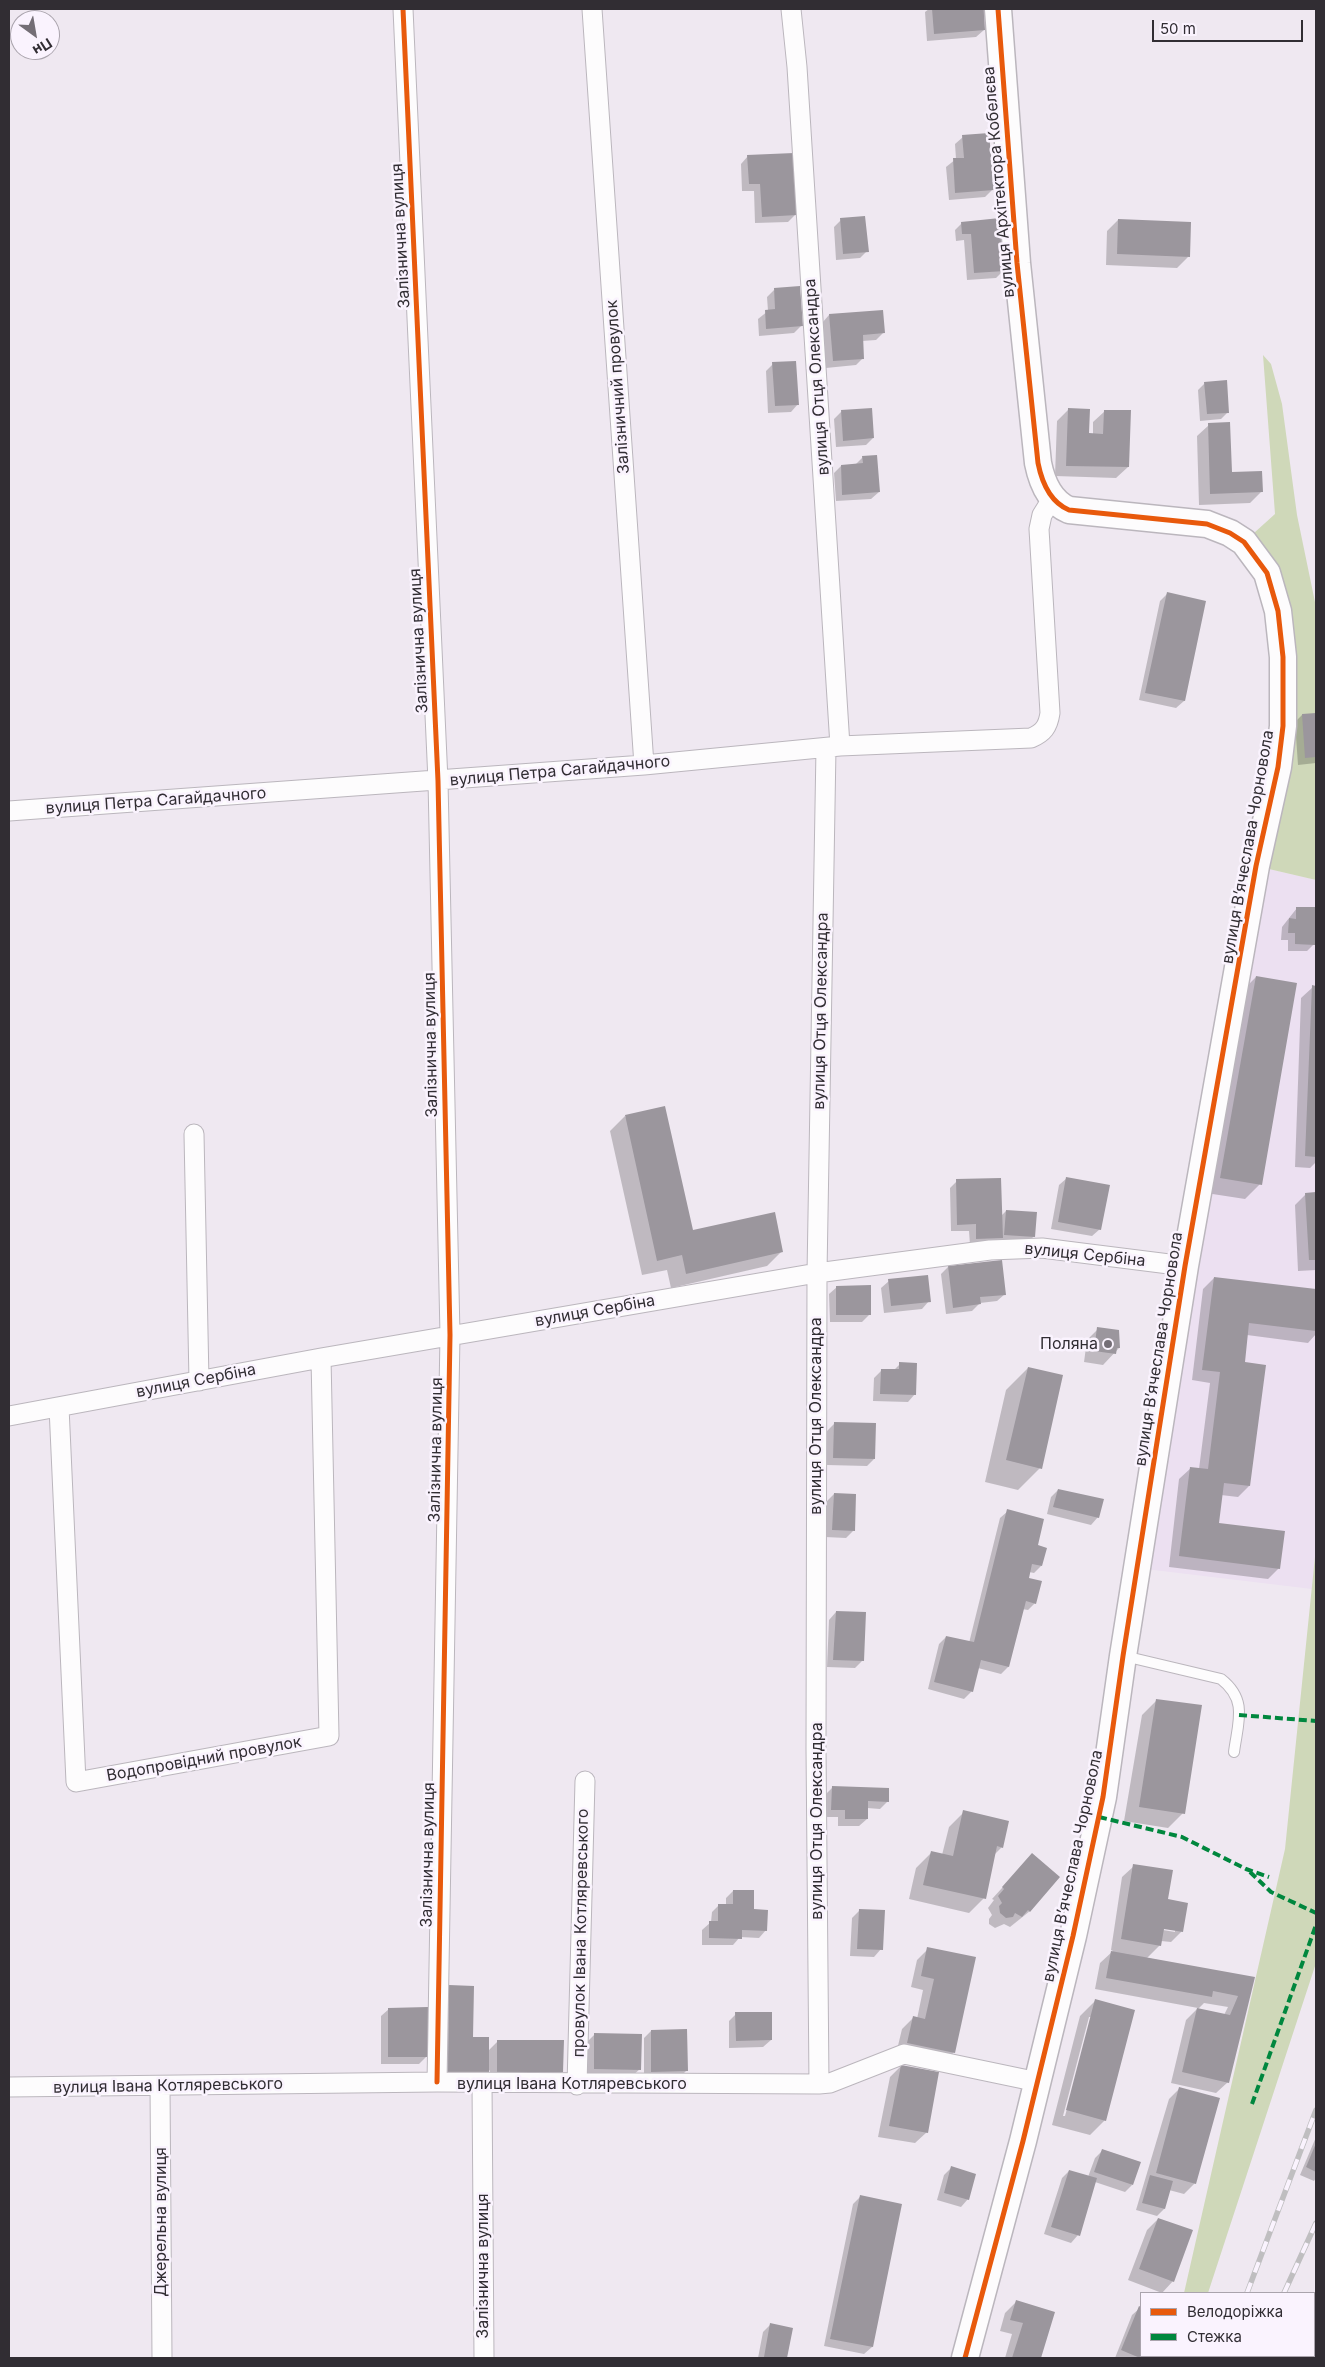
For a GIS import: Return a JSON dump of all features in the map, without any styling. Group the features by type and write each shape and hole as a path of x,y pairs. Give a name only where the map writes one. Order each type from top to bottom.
{"street":[{"name":"Залізнична вулиця","path":"403,9 438,781 450,1336 437,2082"},
{"name":"Залізничний провулок","path":"592,9 644,765"},
{"name":"вулиця Отця Олександра","path":"791,9 797,67 833,747 817,1273 816,1748 819,2084"},
{"name":"вулиця Архітектора Кобелєва","path":"998,9 1017,263 1036,444 1041,476 1052,498"},
{"name":"вулиця Петра Сагайдачного","path":"9,811 438,781 644,765 833,747 1031,738 1038,735 1047,726 1050,714 1039,529 1042,515 1052,498"},
{"name":"вулиця Вʼячеслава Чорновола","path":"964,2358 1009,2197 1038,2082 1073,1936 1103,1797 1184,1266 1256,866 1278,767 1284,699 1281,627 1275,597 1266,573 1250,549 1235,536 1199,523 1075,512 1064,508 1052,498"},
{"path":"194,1134 199,1381"},
{"name":"вулиця Сербіна","path":"9,1416 321,1358 817,1273 1018,1248 1042,1248 1184,1266"},
{"name":"Водопровідний провулок","path":"59,1407 76,1782 329,1736 321,1358"},
{"name":"провулок Івана Котляревського","path":"577,2085 585,1781"},
{"name":"вулиця Івана Котляревського","path":"9,2087 437,2082 577,2085 819,2084 830,2083 904,2054 1038,2082"},
{"name":"Залізнична вулиця","path":"482,2083 484,2358"},
{"name":"Джерельна вулиця","path":"160,2086 162,2358"}],"lane":[{"path":"1123,1656 1221,1679 1230,1686 1237,1696 1240,1707 1234,1752"}],"shaded area":[{"path":"1256,866 1316,880 1316,1547 1312,1589 1137,1568"}],"green space":[{"path":"1263,355 1271,364 1282,404 1297,515 1316,607 1316,880 1256,866 1283,657 1244,542 1275,514"},
{"path":"1316,1547 1316,1963 1208,2292 1184,2292 1285,1849"}],"building":[{"path":"932,9 984,9 985,30 934,34"},
{"path":"989,133 994,190 955,193 953,158 964,158 962,135"},
{"path":"794,153 797,215 762,217 760,184 749,184 747,155"},
{"path":"865,216 869,252 843,254 840,218"},
{"path":"1000,218 1005,271 974,273 971,234 962,234 961,222"},
{"path":"1118,219 1191,222 1190,257 1117,254"},
{"path":"800,286 803,326 766,329 765,310 775,309 774,288"},
{"path":"883,310 885,333 863,335 864,359 833,361 829,314"},
{"path":"796,361 799,405 775,406 772,362"},
{"path":"1227,380 1229,413 1207,414 1204,382"},
{"path":"872,408 874,438 843,441 841,410"},
{"path":"1068,408 1090,409 1089,433 1103,434 1104,410 1131,410 1129,467 1066,466"},
{"path":"1230,422 1232,472 1262,471 1263,492 1210,494 1208,423"},
{"path":"877,455 880,492 842,495 841,465 863,463 862,456"},
{"path":"1167,592 1206,601 1185,701 1145,693"},
{"path":"1316,713 1316,757 1305,758 1302,714"},
{"path":"1296,907 1316,907 1315,945 1295,944 1295,933 1288,933 1289,918 1296,919"},
{"path":"1256,976 1297,983 1262,1185 1220,1178"},
{"path":"1312,985 1316,986 1316,1157 1305,1156"},
{"path":"665,1106 693,1230 775,1212 783,1252 686,1274 682,1255 657,1261 625,1115"},
{"path":"1066,1177 1110,1185 1101,1230 1058,1222"},
{"path":"1001,1178 1003,1238 976,1239 976,1224 957,1225 956,1179"},
{"path":"1316,1192 1316,1260 1309,1260 1305,1193"},
{"path":"1006,1210 1037,1212 1035,1237 1004,1235"},
{"path":"1002,1260 1006,1295 980,1297 981,1304 953,1308 948,1266"},
{"path":"928,1275 931,1302 891,1306 888,1279"},
{"path":"1214,1277 1316,1289 1316,1331 1249,1323 1245,1362 1266,1365 1250,1486 1224,1483 1219,1523 1285,1531 1280,1569 1179,1556 1190,1467 1208,1469 1220,1372 1202,1370"},
{"path":"871,1285 871,1315 836,1315 836,1286"},
{"name":"Поляна","path":"1097,1327 1119,1330 1120,1348 1117,1348 1116,1354 1094,1351"},
{"path":"899,1362 917,1363 916,1395 880,1394 881,1369 899,1369"},
{"path":"1028,1367 1063,1375 1042,1469 1006,1460"},
{"path":"834,1422 876,1423 875,1459 833,1458"},
{"path":"1058,1489 1104,1499 1099,1518 1053,1507"},
{"path":"834,1493 856,1494 855,1531 832,1530"},
{"path":"1007,1509 1044,1519 1038,1545 1047,1548 1042,1566 1032,1564 1029,1578 1042,1581 1036,1604 1026,1601 1009,1667 981,1660 973,1692 934,1682 946,1636 974,1642"},
{"path":"836,1611 866,1612 864,1661 833,1660"},
{"path":"1156,1699 1202,1705 1185,1814 1139,1807"},
{"path":"832,1786 889,1788 889,1802 868,1801 868,1819 845,1819 845,1810 831,1810"},
{"path":"963,1810 1009,1821 1003,1848 997,1846 986,1899 923,1885 931,1851 953,1856"},
{"path":"1032,1853 1060,1877 1030,1912 1028,1910 1022,1917 1015,1913 1013,1917 1006,1918 1000,1913 999,1906 1002,1903 998,1896 1004,1889 1002,1887"},
{"path":"1133,1864 1173,1870 1168,1899 1188,1903 1183,1932 1164,1929 1161,1946 1121,1939"},
{"path":"733,1890 754,1890 754,1909 768,1910 767,1931 742,1930 742,1939 709,1938 709,1921 718,1921 718,1904 733,1904"},
{"path":"859,1909 885,1910 883,1950 857,1949"},
{"path":"927,1947 976,1957 955,2053 907,2043 913,2016 925,2019 934,1979 921,1976"},
{"path":"1111,1951 1255,1977 1229,2083 1182,2072 1197,2008 1230,2015 1238,1996 1213,1991 1212,1997 1106,1978"},
{"path":"449,1985 474,1986 473,2037 489,2037 489,2073 448,2072"},
{"path":"1095,1999 1135,2010 1106,2121 1066,2110"},
{"path":"428,2007 428,2057 388,2057 388,2008"},
{"path":"735,2012 772,2012 772,2040 736,2041"},
{"path":"687,2029 688,2071 651,2072 651,2030"},
{"path":"594,2033 642,2034 641,2070 594,2069"},
{"path":"497,2040 564,2040 563,2072 497,2072"},
{"path":"901,2065 939,2072 928,2133 889,2126"},
{"path":"1179,2087 1220,2098 1196,2184 1156,2173"},
{"path":"1316,2143 1316,2172 1306,2167"},
{"path":"1102,2149 1141,2162 1133,2185 1094,2172"},
{"path":"951,2166 976,2174 969,2200 944,2193"},
{"path":"1069,2170 1097,2178 1080,2236 1051,2227"},
{"path":"1150,2175 1173,2181 1165,2209 1142,2203"},
{"path":"860,2195 902,2204 873,2347 830,2339"},
{"path":"1158,2218 1193,2230 1174,2282 1139,2269"},
{"path":"1016,2300 1055,2312 1041,2358 1012,2358 1023,2323 1010,2320"},
{"path":"1139,2306 1140,2357 1158,2357 1140,2358 1121,2350"},
{"path":"770,2323 793,2328 787,2358 764,2357"}],"railway":[{"path":"1247,2292 1316,2110"},
{"path":"1284,2292 1316,2223"}],"marked path":[{"path":"1239,1715 1316,1721"},
{"path":"1099,1817 1182,1837 1246,1869 1269,1877"},
{"path":"1250,1872 1271,1892 1316,1913"},
{"path":"1252,2104 1316,1925"}],"cycle path":[{"path":"403,9 438,781 450,1335 437,2082"},
{"path":"965,2358 1023,2141 1073,1936 1103,1797 1123,1656 1185,1266 1256,866 1278,767 1283,726 1283,657 1278,611 1267,573 1244,542 1230,533 1207,524 1069,510 1062,507 1052,497 1042,478 1038,463 1017,263 998,9"}],"place":[{"name":"Поляна","path":"1108,1344"}]}
